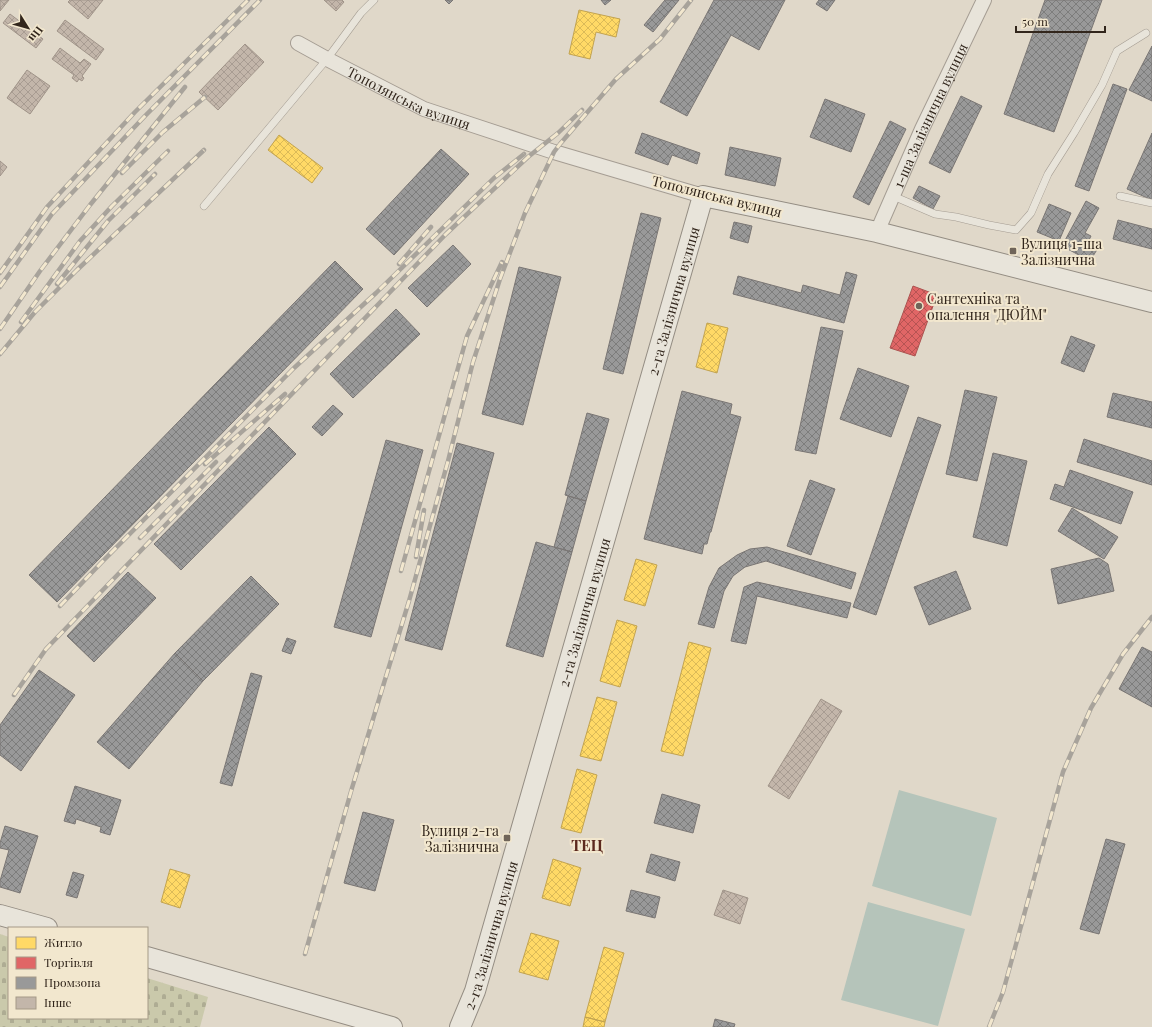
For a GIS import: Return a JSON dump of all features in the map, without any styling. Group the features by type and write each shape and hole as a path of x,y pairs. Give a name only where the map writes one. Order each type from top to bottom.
{"street":[{"name":"1-ша Залізнична вулиця","path":"877,232 922,129 984,0"},
{"name":"Тополянська вулиця","path":"298,43 424,108 554,152 703,196 877,232 1152,302"},
{"name":"2-га Залізнична вулиця","path":"460,1027 475,991 703,196"},
{"path":"0,915 42,927"},
{"path":"148,957 392,1027"}],"lane":[{"path":"204,206 327,59 361,13 374,0"},
{"path":"893,196 935,214 1016,230 1031,213 1048,174 1074,134 1102,85 1117,51 1146,33"},
{"path":"1120,196 1152,203"}],"green space":[{"path":"0,934 8,937 8,1019 148,1019 148,978 208,997 200,1027 0,1027"}],"shaded area":[{"path":"899,790 997,818 971,916 872,886"},
{"path":"868,902 965,929 938,1026 841,1000"}],"building: Житло":[{"path":"579,10 620,19 616,37 596,32 590,59 569,54"},
{"path":"279,135 323,168 312,183 268,150"},
{"path":"707,323 728,328 717,373 696,367"},
{"path":"636,559 657,565 645,606 624,600"},
{"path":"617,620 637,626 620,687 600,681"},
{"path":"689,642 711,648 683,756 661,751"},
{"path":"597,697 617,702 601,761 580,756"},
{"path":"577,769 597,775 581,833 561,828"},
{"path":"553,859 581,868 570,906 542,898"},
{"path":"170,869 190,875 180,908 161,902"},
{"path":"531,933 559,941 548,980 519,972"},
{"path":"604,947 624,953 605,1022 585,1017"},
{"path":"585,1017 605,1022 604,1027 583,1027"}],"building: Торгівля":[{"path":"913,286 937,295 915,356 890,348"}],"building: Промзона":[{"path":"445,0 453,0 449,4"},
{"path":"601,0 611,0 605,5"},
{"path":"665,0 679,0 653,32 644,25"},
{"path":"714,0 785,0 759,50 731,35 687,116 660,102"},
{"path":"819,0 835,0 827,11 816,4"},
{"path":"1045,0 1102,0 1054,132 1004,114"},
{"path":"1152,46 1152,101 1129,90"},
{"path":"1113,84 1127,89 1089,191 1075,186"},
{"path":"961,96 982,106 950,173 929,163"},
{"path":"825,99 865,114 851,152 810,137"},
{"path":"890,121 906,129 869,205 853,197"},
{"path":"642,133 700,153 697,164 672,155 668,165 635,153"},
{"path":"1152,133 1152,200 1127,189"},
{"path":"730,147 781,158 775,186 725,175"},
{"path":"441,149 469,174 394,255 366,229"},
{"path":"919,186 940,196 933,209 913,198"},
{"path":"1086,201 1099,208 1085,233 1091,236 1088,242 1098,248 1090,261 1062,246"},
{"path":"1049,204 1071,213 1059,241 1037,232"},
{"path":"641,213 661,218 623,374 603,369"},
{"path":"1118,220 1152,229 1152,249 1113,239"},
{"path":"734,222 752,226 748,243 730,238"},
{"path":"453,245 471,264 427,307 408,288"},
{"path":"335,261 363,289 57,602 29,575"},
{"path":"519,267 561,277 523,425 482,414"},
{"path":"846,272 857,275 844,323 733,294 738,276 801,293 803,285 840,295"},
{"path":"396,309 420,334 353,398 330,374"},
{"path":"821,327 843,331 816,454 795,450"},
{"path":"1071,336 1095,345 1084,372 1061,363"},
{"path":"858,368 909,386 891,437 840,419"},
{"path":"965,390 997,397 977,481 946,474"},
{"path":"682,391 732,404 730,414 741,417 711,532 707,544 704,544 702,554 644,539"},
{"path":"1113,393 1152,402 1152,428 1107,417"},
{"path":"333,405 343,414 322,436 312,427"},
{"path":"587,413 609,419 586,501 565,495"},
{"path":"918,417 941,425 876,615 853,607"},
{"path":"269,427 296,454 181,570 154,544"},
{"path":"1084,439 1152,461 1152,485 1077,462"},
{"path":"386,440 423,450 371,637 334,627"},
{"path":"457,443 494,453 442,650 405,640"},
{"path":"993,453 1027,461 1007,546 973,537"},
{"path":"1070,470 1133,492 1121,524 1050,499 1055,484 1064,487"},
{"path":"810,480 835,489 811,555 787,546"},
{"path":"568,496 586,501 572,552 554,547"},
{"path":"1072,508 1118,537 1104,559 1058,531"},
{"path":"536,542 572,552 543,657 506,646"},
{"path":"767,547 856,573 851,589 766,561 745,567 733,576 724,591 714,628 698,624 709,587 719,568 737,555 750,549"},
{"path":"1099,558 1108,564 1114,591 1058,604 1051,569"},
{"path":"956,571 971,609 929,625 914,587"},
{"path":"128,572 156,598 94,662 67,636"},
{"path":"251,576 279,604 203,681 175,653"},
{"path":"757,582 851,603 847,618 757,596 746,644 731,641 744,587"},
{"path":"287,638 296,641 291,654 282,651"},
{"path":"1142,647 1152,652 1152,707 1119,689"},
{"path":"175,653 203,681 129,769 97,742"},
{"path":"39,670 75,695 21,771 0,755 0,725"},
{"path":"251,673 262,676 232,786 220,783"},
{"path":"75,786 121,800 110,835 100,832 101,827 76,819 75,824 64,821"},
{"path":"662,794 700,805 693,833 654,823"},
{"path":"363,812 394,820 375,891 344,883"},
{"path":"5,826 38,836 20,893 0,887 0,881 9,850 0,848"},
{"path":"1106,839 1125,844 1099,934 1080,929"},
{"path":"651,854 680,862 675,881 646,872"},
{"path":"73,872 84,875 77,898 66,895"},
{"path":"631,890 660,897 655,918 626,911"},
{"path":"715,1019 735,1024 734,1027 713,1027"}],"building: Інше":[{"path":"0,0 9,0 0,11"},
{"path":"70,0 103,0 88,19 68,2"},
{"path":"324,0 342,0 344,2 336,11"},
{"path":"10,14 43,39 36,48 3,23"},
{"path":"65,20 104,49 96,60 57,31"},
{"path":"245,44 264,62 218,110 199,92"},
{"path":"60,48 80,63 84,59 91,64 82,76 84,78 82,81 79,79 77,82 72,78 74,75 52,59"},
{"path":"27,70 50,86 30,114 7,98"},
{"path":"0,161 7,167 0,176"},
{"path":"821,699 842,711 789,799 768,786"},
{"path":"723,890 748,898 740,924 714,915"}],"railway":[{"path":"0,273 47,207 135,112 248,0"},
{"path":"0,287 52,214 145,116 260,0"},
{"path":"305,954 352,788 409,601 448,461 473,362 500,279 525,213 554,152 560,144 616,79 660,39 691,0"},
{"path":"0,329 40,271 90,205 185,87"},
{"path":"122,173 163,132 205,97"},
{"path":"14,695 46,649 446,234 528,157 558,133 582,110"},
{"path":"0,354 35,312 77,270 204,150"},
{"path":"21,322 80,241 112,206 168,151"},
{"path":"60,606 294,368 376,293 494,178 524,154"},
{"path":"57,284 108,221 155,174"},
{"path":"399,264 431,227"},
{"path":"401,571 467,336 502,262"},
{"path":"205,464 285,394"},
{"path":"140,538 216,462"},
{"path":"416,557 424,510"},
{"path":"989,1027 1003,992 1063,772 1091,708 1123,654 1152,617"}],"place":[{"name":"Вулиця 1-ша Залізнична","path":"1013,251"},
{"name":"Сантехніка та опалення \"ДЮЙМ\"","path":"919,306"},
{"name":"Вулиця 2-га Залізнична","path":"507,838"}],"district":[{"name":"ТЕЦ","path":"587,845"}]}
